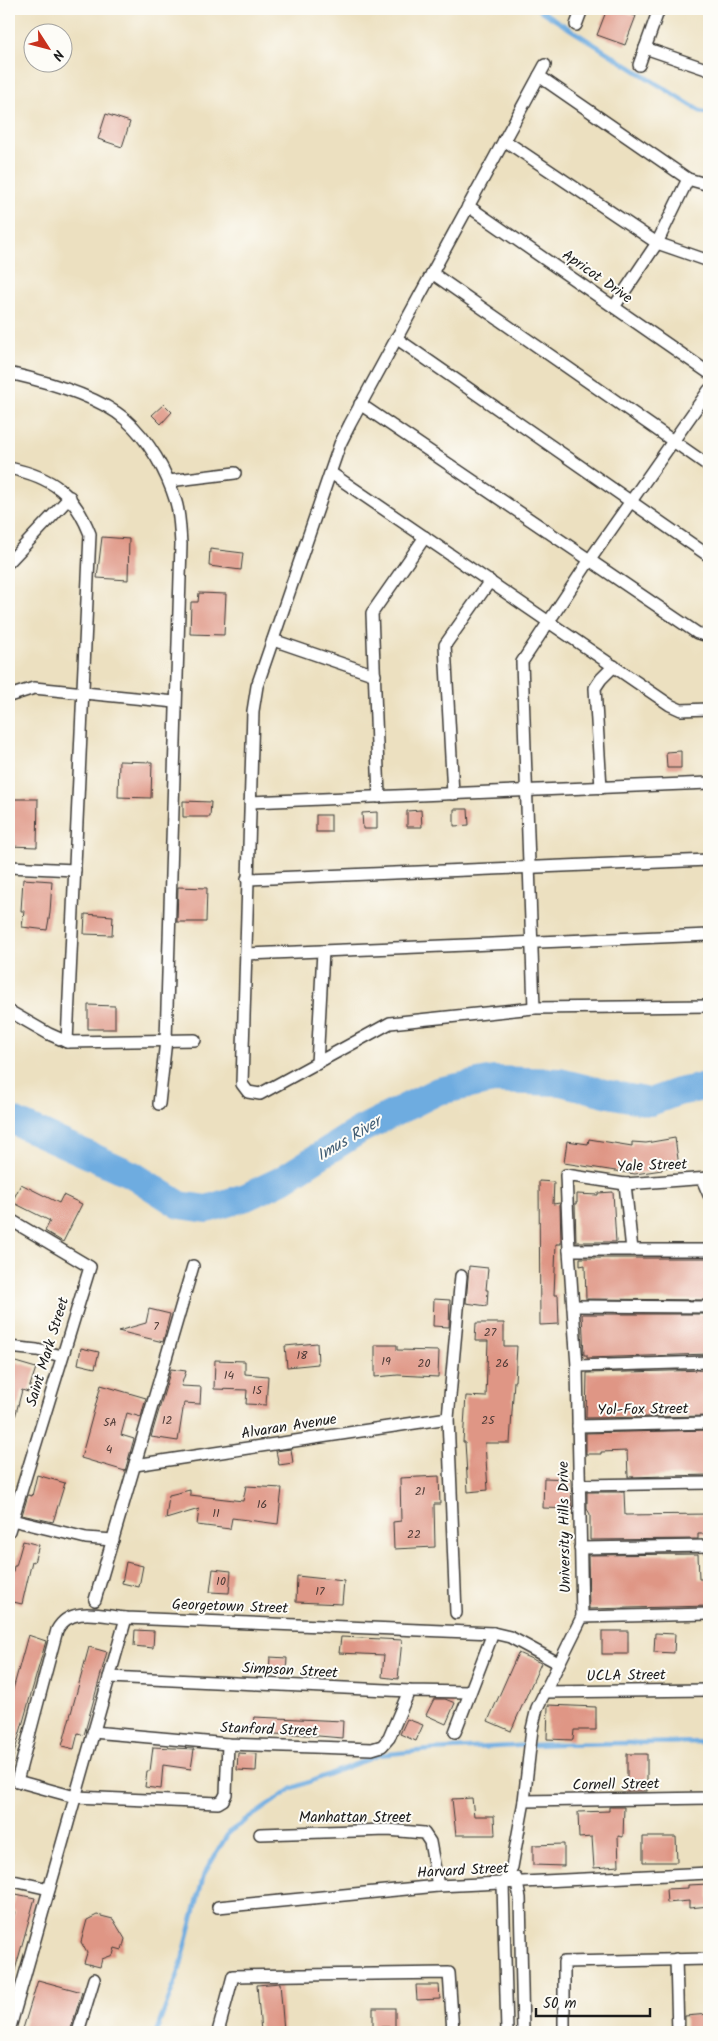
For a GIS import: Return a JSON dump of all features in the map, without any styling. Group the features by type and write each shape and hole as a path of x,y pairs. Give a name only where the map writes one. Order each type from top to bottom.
{"street":[{"path":"576,25 582,9"},
{"path":"638,66 659,9"},
{"path":"645,48 709,70"},
{"path":"545,65 340,444 257,686 253,711 242,1084 248,1092 260,1094 390,1023 534,1008 709,1006"},
{"path":"539,76 688,179 709,185"},
{"path":"504,140 657,242 709,261"},
{"path":"614,307 657,242 688,179"},
{"name":"Apricot Drive","path":"468,206 709,373"},
{"path":"432,273 709,466"},
{"path":"396,338 709,556"},
{"path":"9,373 52,384 86,397 125,418 148,444 169,481 177,504 181,544 166,1040 159,1104"},
{"path":"534,1008 522,662 589,561 709,390"},
{"path":"360,404 697,634 709,636"},
{"path":"9,468 28,472 51,482 70,497 82,514 90,534 67,1042"},
{"path":"331,472 670,705 681,710 709,709"},
{"path":"169,481 235,473"},
{"path":"9,562 70,497"},
{"path":"379,798 372,613 425,537"},
{"path":"453,794 445,645 490,581"},
{"path":"273,640 375,675"},
{"path":"601,788 594,696 595,688 601,679 614,666"},
{"path":"9,696 34,688 175,702"},
{"path":"250,802 709,783"},
{"path":"248,879 709,860"},
{"path":"9,867 75,870"},
{"path":"246,954 709,935"},
{"path":"317,1064 323,951"},
{"path":"9,1011 67,1042 196,1040"},
{"name":"Yale Street","path":"566,1175 625,1184 706,1179"},
{"name":"University Hills Drive","path":"507,2032 503,1884 512,1866 524,1801 532,1729 537,1708 558,1662 582,1617 577,1366 566,1175"},
{"path":"706,1179 709,1195"},
{"path":"625,1184 632,1250"},
{"name":"Saint Mark Street","path":"9,1219 90,1267 10,1526"},
{"path":"569,1250 709,1250"},
{"path":"95,1600 193,1266"},
{"path":"456,1613 448,1418 460,1276"},
{"path":"573,1306 709,1306"},
{"path":"9,1348 37,1350 62,1356"},
{"path":"577,1366 709,1362"},
{"name":"Alvaran Avenue","path":"135,1465 448,1418"},
{"name":"Yol-Fox Street","path":"578,1426 709,1423"},
{"path":"580,1485 709,1483"},
{"path":"10,1526 86,1538 113,1540"},
{"path":"580,1548 709,1546"},
{"name":"Georgetown Street","path":"75,1797 17,1781 57,1630 61,1622 77,1614 126,1618 493,1633 510,1637 558,1662"},
{"path":"582,1617 709,1614"},
{"path":"9,2031 126,1618"},
{"path":"454,1732 493,1633"},
{"name":"Simpson Street","path":"109,1677 409,1691 470,1692"},
{"name":"UCLA Street","path":"544,1692 709,1690"},
{"name":"Stanford Street","path":"93,1732 228,1744 372,1748 382,1746 389,1738 409,1691"},
{"path":"75,1797 218,1803 223,1800 226,1794 228,1744"},
{"name":"Cornell Street","path":"524,1801 709,1798"},
{"name":"Manhattan Street","path":"260,1834 388,1830 424,1833 430,1842 438,1886"},
{"name":"University Hills Drive","path":"512,1866 518,1883 520,1898 523,2032"},
{"name":"Harvard Street","path":"218,1907 438,1886 709,1873"},
{"path":"9,1880 49,1889"},
{"path":"564,2032 564,1962 709,1958"},
{"path":"676,1959 678,2032"},
{"path":"218,2032 233,1976 449,1973 452,2032"},
{"path":"78,2032 94,1979"}],"building":[{"path":"607,9 616,9 636,16 625,45 597,35"},
{"path":"106,114 130,122 122,147 98,139"},
{"path":"164,404 172,412 161,424 152,415"},
{"path":"102,537 129,539 128,580 97,578"},
{"path":"210,549 243,553 241,570 209,566"},
{"path":"199,593 226,594 224,635 190,634 191,602 198,602"},
{"path":"681,751 681,768 667,768 666,752"},
{"path":"119,761 152,762 151,798 118,797"},
{"path":"9,799 38,799 37,847 9,846"},
{"path":"183,801 211,802 210,817 183,817"},
{"path":"454,809 468,809 469,825 454,826"},
{"path":"421,810 422,827 407,827 407,811"},
{"path":"377,812 377,829 363,829 362,813"},
{"path":"316,815 331,815 331,832 316,832"},
{"path":"23,879 52,881 47,930 22,927 24,911 21,911"},
{"path":"178,887 207,888 206,922 177,922"},
{"path":"85,914 113,916 112,935 84,934"},
{"path":"88,1005 115,1006 115,1029 88,1029"},
{"path":"675,1138 679,1166 662,1168 662,1170 635,1174 564,1163 567,1141 588,1144 589,1139 632,1146 632,1142 646,1143"},
{"path":"539,1181 554,1182 553,1204 560,1203 561,1244 556,1244 554,1295 558,1295 559,1324 540,1325"},
{"path":"21,1184 59,1203 63,1195 82,1204 63,1242 45,1231 50,1221 12,1202"},
{"path":"613,1192 616,1242 576,1242 575,1203 577,1203 577,1194 598,1195 598,1193"},
{"path":"580,1258 709,1258 709,1300 586,1299 585,1265 580,1266"},
{"path":"469,1266 488,1268 487,1306 466,1303"},
{"path":"434,1299 450,1300 449,1327 433,1326"},
{"path":"149,1309 170,1314 163,1342 118,1331 146,1323"},
{"path":"582,1314 709,1314 709,1354 587,1358 587,1355 584,1355"},
{"path":"476,1323 504,1323 504,1346 517,1346 510,1443 485,1443 488,1490 468,1492 465,1442 463,1442 466,1396 486,1397 488,1341 475,1341"},
{"path":"317,1343 318,1364 287,1367 285,1346"},
{"path":"375,1345 397,1345 397,1350 439,1351 438,1377 398,1375 375,1377"},
{"path":"81,1348 99,1352 95,1368 78,1364"},
{"path":"215,1360 245,1361 245,1374 268,1376 266,1405 246,1404 247,1390 214,1389"},
{"path":"12,1361 36,1368 28,1392 22,1390 13,1425 9,1424 9,1373"},
{"path":"171,1369 186,1371 181,1386 201,1387 200,1404 184,1403 178,1441 151,1437"},
{"path":"709,1370 709,1416 586,1418 587,1373"},
{"path":"101,1385 146,1398 141,1417 127,1413 121,1435 134,1439 125,1471 81,1458"},
{"path":"709,1430 709,1475 628,1477 627,1451 586,1454 586,1433"},
{"path":"291,1449 293,1463 279,1465 276,1451"},
{"path":"37,1475 65,1483 53,1522 22,1515 28,1495 32,1496"},
{"path":"439,1476 440,1504 434,1504 435,1547 394,1549 393,1522 401,1521 400,1478"},
{"path":"544,1478 571,1479 572,1509 543,1508"},
{"path":"246,1486 282,1488 278,1524 232,1518 230,1529 197,1525 199,1509 166,1519 169,1495 190,1490 190,1495 243,1501"},
{"path":"587,1492 624,1492 625,1515 709,1514 709,1534 698,1534 698,1539 590,1540 590,1514 587,1509"},
{"path":"23,1541 39,1545 34,1562 32,1561 22,1604 9,1601 9,1589 14,1566 16,1566"},
{"path":"698,1554 699,1579 709,1579 709,1606 589,1609 588,1555"},
{"path":"126,1562 143,1566 139,1587 122,1583"},
{"path":"213,1569 231,1571 229,1593 210,1592"},
{"path":"297,1576 344,1581 342,1604 296,1602"},
{"path":"135,1630 154,1631 153,1648 134,1646"},
{"path":"602,1631 628,1631 628,1654 602,1654"},
{"path":"655,1633 675,1634 674,1653 654,1652"},
{"path":"28,1635 46,1641 12,1761 9,1760 9,1704"},
{"path":"341,1637 402,1640 398,1679 382,1677 384,1655 339,1653"},
{"path":"89,1647 107,1652 84,1735 78,1733 74,1749 62,1746"},
{"path":"518,1653 541,1663 511,1731 488,1721"},
{"path":"270,1657 287,1658 286,1675 269,1673"},
{"path":"434,1699 445,1699 455,1703 446,1724 426,1715"},
{"path":"548,1705 596,1707 596,1730 574,1730 573,1740 547,1739"},
{"path":"254,1717 343,1721 342,1738 252,1733"},
{"path":"407,1719 423,1725 416,1741 400,1734"},
{"path":"153,1747 194,1749 191,1769 163,1765 161,1789 145,1787 147,1771 150,1771"},
{"path":"238,1753 257,1754 256,1771 237,1770"},
{"path":"627,1754 647,1754 647,1791 627,1791"},
{"path":"472,1798 474,1816 494,1816 495,1835 456,1835 452,1799"},
{"path":"609,1807 624,1807 623,1837 618,1836 619,1866 594,1868 592,1837 579,1838 578,1812 609,1811"},
{"path":"643,1837 676,1837 677,1862 643,1862"},
{"path":"564,1844 564,1866 533,1865 533,1845"},
{"path":"709,1884 709,1906 689,1908 689,1901 667,1903 666,1889 688,1888 688,1885"},
{"path":"16,1894 35,1898 12,1981 9,1980 9,1931 15,1911 12,1910"},
{"path":"97,1915 113,1919 125,1939 122,1950 115,1948 113,1955 102,1959 100,1967 84,1963 87,1953 81,1942 87,1920"},
{"path":"38,1980 82,1992 70,2032 22,2032"},
{"path":"280,1983 284,2031 261,2032 257,1985"},
{"path":"416,1985 439,1985 440,1999 417,2000"},
{"path":"373,2008 395,2008 395,2027 373,2027"},
{"path":"709,2014 709,2032 685,2032 685,2016"}],"waterway":[{"path":"538,9 700,111 709,114"},
{"name":"Imus River","path":"9,1119 133,1175 180,1205 207,1209 246,1197 280,1181 360,1130 438,1091 494,1080 560,1082 650,1102 678,1092 709,1086"},
{"path":"156,2032 179,1972 204,1874 229,1832 293,1788 379,1755 429,1750 556,1744 709,1742"}]}
